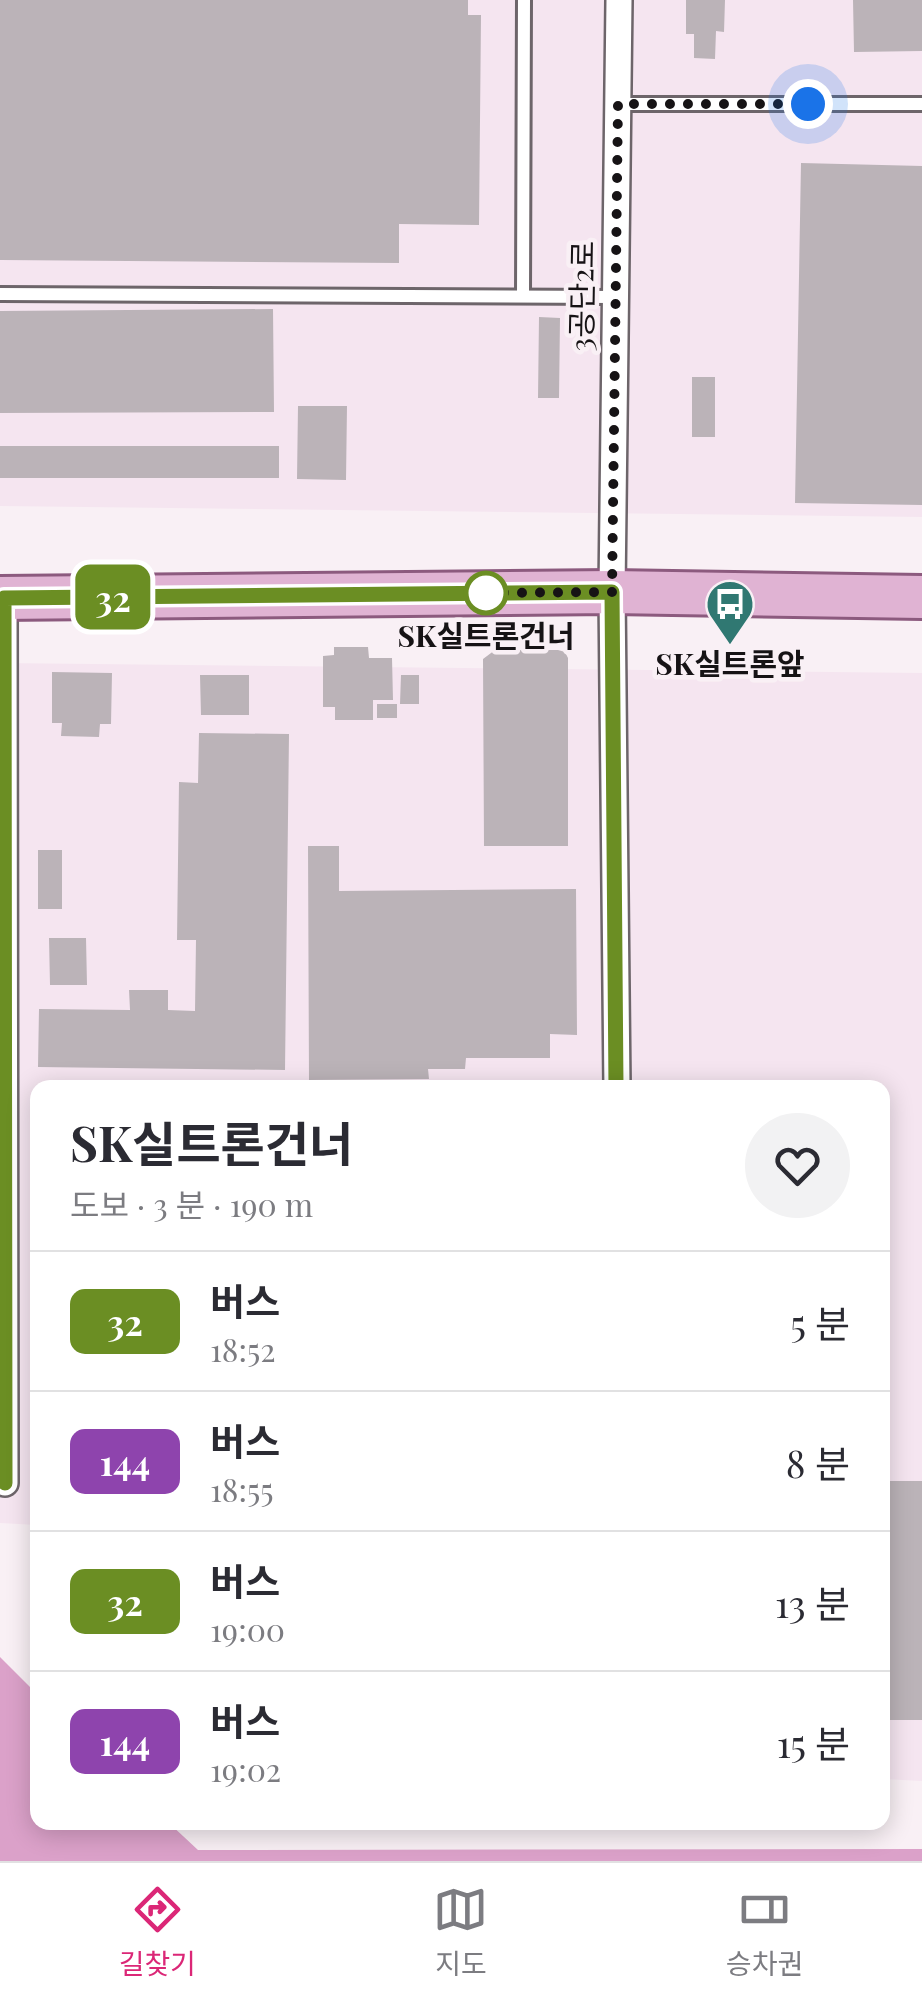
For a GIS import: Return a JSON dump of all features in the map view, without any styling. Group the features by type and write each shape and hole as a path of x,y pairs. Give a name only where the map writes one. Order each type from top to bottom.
{"main road":[{"path":"2,598 612,592 922,597"}],"street":[{"name":"3공단2로","path":"616,1080 612,592 619,0"},
{"path":"2,598 5,1483"}],"lane":[{"path":"523,296 524,0"},
{"path":"618,104 922,104"},
{"path":"0,294 616,297"}],"shaded area":[{"path":"0,0 922,0 922,517 0,506"},
{"path":"0,663 922,673 922,1781 890,1779 890,1080 30,1080 30,1525 0,1523"},
{"path":"0,1657 30,1687 30,1830 177,1830 198,1850 922,1849 922,1861 0,1861"}],"building":[{"path":"0,0 468,0 468,15 481,15 479,225 399,224 399,263 0,260"},
{"path":"686,0 725,0 724,32 716,31 715,59 694,58 694,34 686,34"},
{"path":"853,0 922,0 922,51 854,52"},
{"path":"801,163 922,166 922,505 795,503"},
{"path":"273,309 274,412 0,413 0,311"},
{"path":"539,317 560,318 559,398 538,398"},
{"path":"692,377 715,377 715,437 692,437"},
{"path":"298,406 347,406 346,480 297,479"},
{"path":"0,446 279,446 279,478 0,478"},
{"path":"334,647 368,647 369,658 392,658 393,700 373,700 373,720 335,720 335,707 323,707 323,656 334,655"},
{"path":"495,650 558,650 568,658 568,846 484,846 483,659"},
{"path":"52,672 112,673 111,724 100,724 99,737 61,736 62,723 52,723"},
{"path":"200,675 249,675 249,715 201,715"},
{"path":"401,675 419,675 419,704 400,704"},
{"path":"377,704 397,704 397,718 377,718"},
{"path":"199,733 289,734 285,1070 38,1067 39,1009 130,1010 129,990 168,990 168,1010 195,1011 196,940 177,940 179,782 198,783"},
{"path":"308,846 339,846 339,891 576,889 577,1035 550,1034 550,1058 466,1058 465,1069 428,1069 429,1079 309,1080"},
{"path":"38,850 62,850 62,909 38,909"},
{"path":"49,938 86,938 87,985 50,985"},
{"path":"890,1481 922,1481 922,1720 890,1720"}],"bus line":[{"name":"32","path":"5,1483 4,598 612,592 616,1080"}],"place":[{"name":"SK실트론건너","path":"486,593"},
{"name":"SK실트론앞","path":"730,646"}],"route":[{"path":"486,593 612,592 618,104 808,104"}]}
